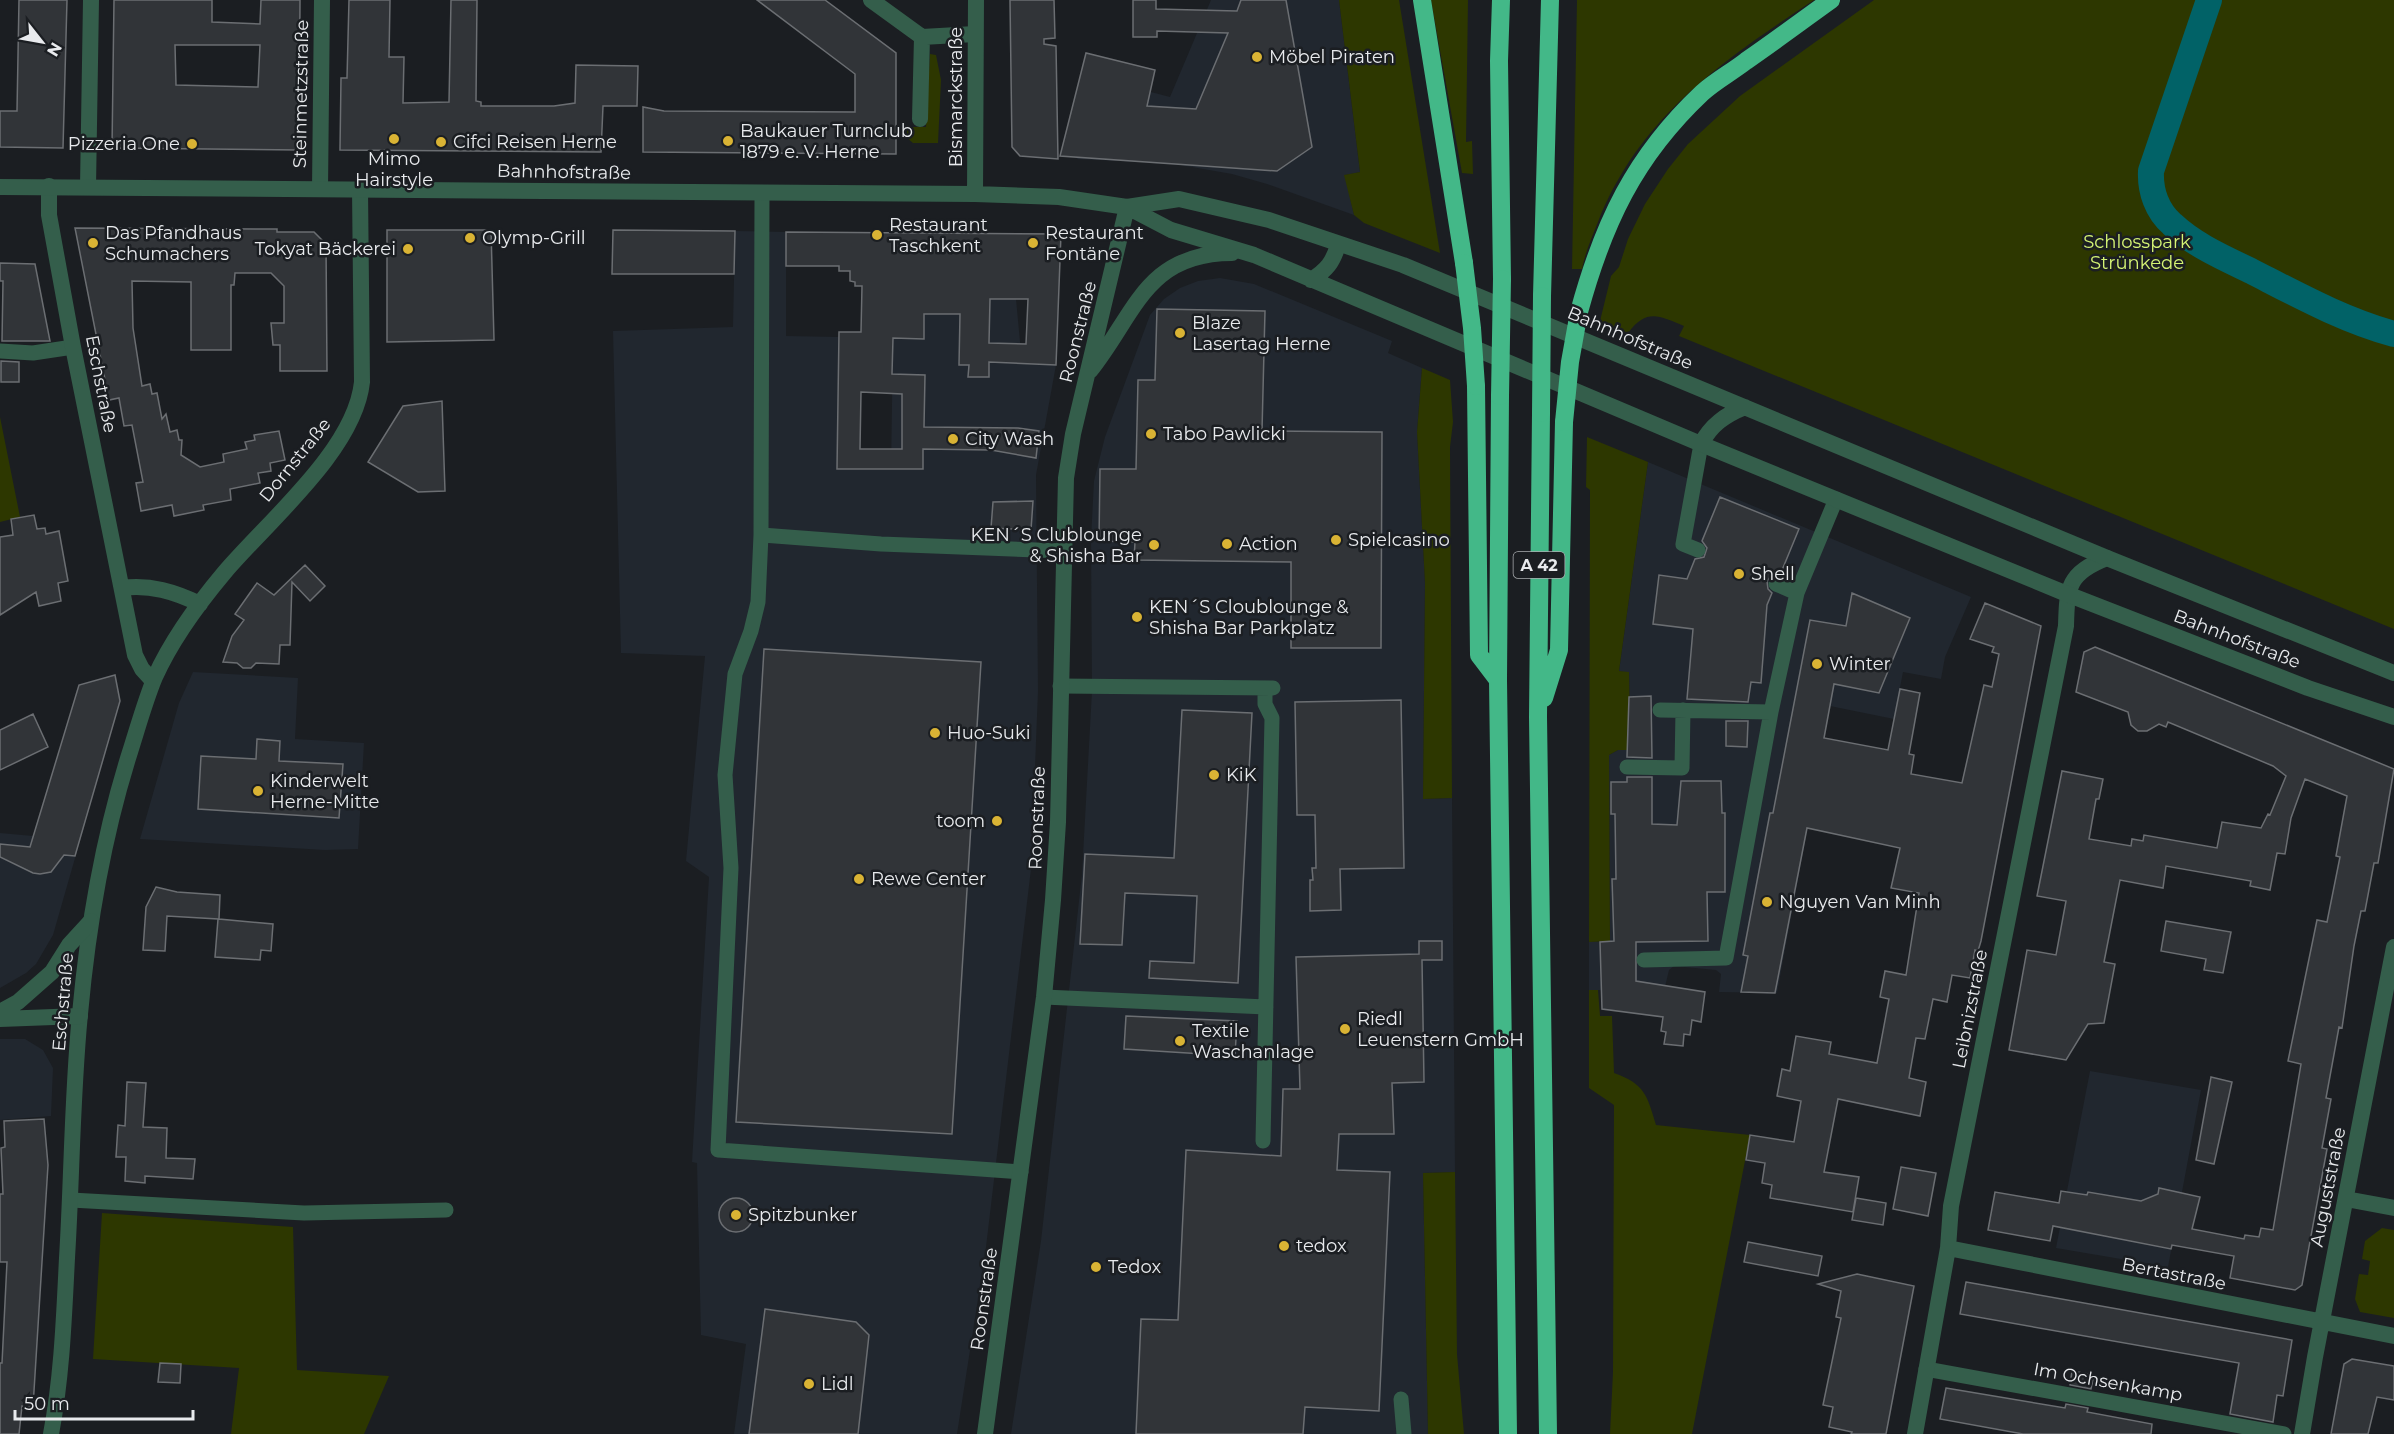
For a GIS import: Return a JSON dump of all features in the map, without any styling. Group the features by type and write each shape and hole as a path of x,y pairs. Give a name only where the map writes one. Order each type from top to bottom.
{"highway":[{"path":"1422,0 1464,263 1472,328 1476,386 1479,655 1498,680"},
{"name":"A 42","path":"1501,0 1499,61 1502,279 1498,680 1508,1434"},
{"name":"A 42","path":"1548,1434 1538,717 1542,297 1550,0"},
{"path":"1538,717 1559,650 1564,422 1570,362 1579,312 1591,268 1609,221 1626,187 1653,147 1704,92 1832,0"}],"street":[{"path":"88,187 91,0"},
{"name":"Steinmetzstraße","path":"320,189 322,0"},
{"path":"871,0 922,37 975,34"},
{"name":"Bismarckstraße","path":"975,194 976,0"},
{"path":"920,119 922,37"},
{"name":"Eschstraße","path":"49,186 49,215 73,347 135,656 142,669 153,681 106,836 91,921 80,1016 61,1355 51,1434"},
{"name":"Bahnhofstraße","path":"0,187 975,194 1059,197 1127,207 1179,198 1269,220 1403,265 2107,558 2394,673"},
{"name":"Dornstraße","path":"153,681 182,627 224,573 314,473 338,442 354,415 360,399 362,382 360,189"},
{"name":"Bahnhofstraße","path":"1127,207 1171,230 1254,255 1701,444 2067,594 2308,688 2394,717"},
{"name":"Roonstraße","path":"985,1434 1044,997 1058,822 1066,478 1073,434 1127,207"},
{"path":"1311,280 1323,273 1333,261 1338,245"},
{"path":"1087,375 1107,351 1135,302 1147,287 1164,273 1197,256 1214,253 1254,255"},
{"path":"1701,444 1706,434 1719,420 1744,407"},
{"path":"2067,594 2076,576 2089,565 2107,558"},
{"path":"122,588 141,585 183,596 200,604"},
{"name":"Leibnizstraße","path":"1914,1434 1948,1248 1951,1206 2066,626 2067,594"},
{"path":"0,1012 18,1002 52,972 69,945 91,921"},
{"name":"Auguststraße","path":"2302,1434 2394,947"},
{"path":"0,1019 80,1016"},
{"path":"2346,1199 2394,1208"},
{"name":"Bertastraße","path":"1948,1248 2394,1336"}],"lane":[{"path":"762,194 761,535 758,602 751,631 735,674 725,775 731,868 718,1150 1021,1172"},
{"path":"0,351 33,353 73,347"},
{"path":"1698,550 1683,544 1701,444"},
{"path":"1644,960 1726,958 1771,712 1797,594 1836,499"},
{"path":"761,535 881,544 1065,551"},
{"path":"1776,584 1797,594"},
{"path":"1060,686 1270,688 1265,704 1272,718 1263,1141"},
{"path":"1660,710 1771,712"},
{"path":"1627,767 1682,768 1683,710"},
{"path":"1044,997 1266,1007"},
{"path":"71,1200 304,1213 447,1210"},
{"name":"Im Ochsenkamp","path":"1926,1369 2284,1434"},
{"path":"1401,1399 1404,1434"}],"shaded area":[{"path":"1211,0 1339,0 1360,172 1345,175 1354,215 1232,174 1169,163 1077,159 1083,113 1151,92 1170,97"},
{"path":"735,231 786,232 786,336 839,337 837,469 891,469 893,338 924,339 924,310 942,310 942,314 952,314 1010,235 1022,363 1056,365 1036,475 1038,691 1031,869 986,1247 957,1434 734,1434 746,1344 701,1335 697,1163 692,1162 709,877 686,861 705,656 621,653 613,331 733,327"},
{"path":"1220,278 1254,284 1392,341 1388,353 1422,368 1417,432 1425,583 1423,799 1452,798 1455,1172 1423,1173 1428,1434 1011,1434 1041,1241 1082,874 1092,691 1091,539 1094,481 1105,437 1150,315 1164,299 1180,288 1198,281"},
{"path":"1648,462 1971,597 1945,657 1941,679 1903,672 1894,719 1830,706 1777,993 1719,992 1721,974 1716,970 1674,966 1669,970 1664,991 1589,990 1589,942 1610,941 1609,755 1618,750 1627,750 1627,729 1630,728 1629,673 1619,671"},
{"name":"Kinderwelt Herne-Mitte","path":"193,672 298,678 295,739 364,743 358,849 325,850 140,839 179,703"},
{"path":"115,675 120,701 53,935 36,964 26,973 0,988 0,833 33,836 79,685"},
{"path":"0,1039 25,1039 43,1050 53,1068 51,1116 0,1120"},
{"path":"2090,1071 2201,1090 2168,1267 2056,1248"}],"green space":[{"path":"1339,0 1399,0 1440,253 1364,223 1354,215 1344,175 1360,172"},
{"path":"1431,0 1468,0 1466,142 1472,141 1473,174 1462,173"},
{"path":"1577,0 1814,0 1716,69 1660,121 1636,151 1615,185 1593,233 1582,269 1572,269"},
{"name":"Schlosspark Strünkede","path":"1874,0 2394,0 2394,629 1679,336 1684,326 1667,319 1647,317 1628,333 1600,321 1611,276 1619,267 1628,239 1645,204 1688,144 1740,96"},
{"path":"930,54 936,55 941,80 938,143 913,143 907,138 907,127 926,127"},
{"path":"1422,368 1450,380 1453,422 1450,447 1452,798 1423,799 1425,583 1417,432"},
{"path":"0,417 20,517 0,522"},
{"path":"1587,437 1648,462 1619,671 1629,672 1630,729 1627,729 1627,750 1618,750 1609,755 1610,941 1589,942 1590,490 1586,487"},
{"path":"1589,990 1598,990 1600,1016 1612,1016 1614,1073 1639,1086 1647,1098 1656,1125 1750,1135 1692,1434 1610,1434 1613,1372 1614,1105 1589,1088"},
{"path":"1455,1172 1457,1354 1464,1434 1428,1434 1423,1173"},
{"path":"102,1213 293,1227 297,1370 389,1376 364,1434 231,1434 239,1368 93,1359"},
{"path":"2382,1228 2394,1230 2394,1318 2360,1312 2355,1299 2359,1274 2368,1275 2370,1261 2362,1259 2365,1241"}],"building":[{"path":"19,0 67,0 63,148 0,147 0,111 17,111"},
{"path":"114,0 212,0 212,22 260,24 261,0 300,0 299,150 112,148","holes":["175,45 260,45 258,87 176,85"]},
{"path":"349,0 390,0 389,57 404,57 403,103 449,102 451,0 477,0 476,101 481,102 481,106 554,106 575,103 576,65 638,66 637,106 603,106 601,152 340,150 341,78 347,78"},
{"path":"757,0 825,0 896,53 896,154 643,152 643,107 664,111 855,112 855,74"},
{"path":"1010,0 1054,0 1055,38 1044,39 1044,44 1056,46 1058,159 1020,156 1012,147"},
{"name":"Möbel Piraten","path":"1133,0 1156,0 1156,9 1237,11 1241,0 1286,0 1312,147 1277,171 1060,156 1086,53 1155,70 1147,106 1196,109 1228,33 1157,31 1157,37 1133,37"},
{"path":"75,228 277,229 277,232 314,232 326,244 327,371 280,371 280,345 273,345 271,323 284,323 284,286 271,273 235,273 234,285 231,285 231,350 191,350 191,282 132,281 133,328 142,386 150,384 152,394 157,393 162,419 166,414 170,432 177,430 179,440 182,440 181,455 200,467 224,462 223,454 247,449 245,442 255,440 254,435 279,431 285,460 270,463 271,471 258,473 260,483 230,489 231,500 203,505 204,510 174,516 172,505 141,511 136,483 143,482 132,425 124,426 119,398 109,400"},
{"path":"387,230 491,230 494,340 387,342"},
{"path":"613,230 735,231 734,274 612,274"},
{"path":"786,232 1061,234 1056,365 989,362 989,377 968,377 969,365 959,365 960,314 924,314 924,339 893,338 892,374 925,375 924,427 1018,428 1039,431 1036,458 991,450 923,449 923,469 837,469 839,332 861,332 862,286 855,286 855,282 850,281 850,271 839,271 839,266 786,266","holes":["990,299 1028,299 1026,344 989,343","861,392 902,394 902,449 860,449"]},
{"path":"0,263 35,264 50,341 2,341 3,281 0,281"},
{"path":"1157,309 1265,311 1262,431 1382,432 1381,648 1291,648 1291,562 1134,560 1135,542 1099,541 1100,469 1136,469 1138,380 1155,380"},
{"path":"1,361 19,362 19,382 1,382"},
{"path":"442,401 445,491 418,492 368,462 403,406"},
{"path":"1720,497 1799,529 1780,575 1771,576 1767,581 1768,589 1772,593 1767,605 1761,683 1751,682 1748,702 1687,699 1693,629 1653,624 1659,575 1687,579 1695,559 1704,557 1707,548 1702,541"},
{"path":"1033,501 1031,530 991,528 993,502"},
{"path":"34,515 37,529 45,528 46,534 59,531 68,581 58,583 61,601 39,606 36,592 0,615 0,537 13,535 11,519"},
{"path":"305,565 325,586 310,601 292,582 290,645 280,645 279,664 256,663 251,668 243,668 237,663 223,662 232,636 244,620 235,614 257,583 274,595"},
{"path":"1852,593 1910,618 1879,693 1834,684 1824,738 1888,750 1900,689 1920,693 1909,754 1914,755 1911,774 1962,783 1984,685 1992,687 1999,654 1992,652 1994,647 1970,639 1985,603 2041,626 1981,941 1978,951 1975,950 1970,978 1952,975 1947,1002 1933,999 1925,1039 1916,1038 1909,1078 1926,1082 1920,1116 1838,1099 1824,1172 1859,1177 1853,1212 1770,1198 1772,1185 1762,1183 1765,1163 1746,1160 1750,1135 1794,1142 1801,1101 1777,1096 1782,1069 1790,1071 1796,1036 1831,1042 1829,1054 1877,1063 1889,999 1880,997 1885,971 1906,975 1919,893 1891,888 1900,848 1807,828 1775,993 1741,992 1748,956 1743,955 1810,620 1846,626"},
{"path":"2095,647 2394,769 2378,863 2374,863 2365,911 2361,911 2354,946 2342,1028 2339,1027 2326,1098 2331,1099 2322,1148 2327,1149 2302,1285 2295,1290 2230,1278 2234,1256 2172,1245 2171,1249 2053,1226 2050,1241 1988,1230 1995,1192 2059,1203 2061,1191 2087,1195 2088,1192 2141,1201 2158,1194 2159,1188 2200,1197 2192,1229 2244,1239 2245,1235 2259,1237 2261,1228 2273,1230 2301,1064 2288,1061 2317,920 2327,922 2340,857 2336,856 2347,796 2305,779 2291,818 2285,854 2277,853 2270,890 2250,886 2251,881 2166,866 2163,888 2120,880 2104,962 2115,964 2104,1023 2088,1024 2066,1060 2009,1050 2027,950 2056,955 2066,901 2037,896 2062,771 2103,779 2099,799 2096,799 2089,839 2131,846 2132,839 2143,841 2144,835 2217,848 2222,822 2261,828 2268,814 2270,815 2286,776 2273,766 2168,722 2166,727 2159,724 2147,731 2138,731 2131,725 2128,712 2076,692 2084,652"},
{"name":"Rewe Center","path":"764,649 981,662 952,1134 736,1122"},
{"path":"115,675 120,701 75,856 64,855 51,872 40,874 33,873 0,857 0,844 30,847 79,685"},
{"path":"1651,696 1652,758 1627,757 1629,697"},
{"path":"1401,700 1404,868 1340,869 1341,910 1310,911 1310,880 1313,880 1312,868 1316,868 1315,815 1297,815 1295,702"},
{"path":"1182,710 1252,713 1238,983 1149,978 1150,961 1194,963 1197,896 1125,893 1122,945 1080,944 1085,854 1174,858"},
{"path":"33,714 48,747 0,770 0,730"},
{"path":"1726,721 1748,721 1747,747 1726,746"},
{"path":"257,739 280,741 279,761 343,764 339,818 198,809 201,756 256,759"},
{"path":"1627,777 1652,777 1652,824 1677,825 1681,781 1721,781 1722,813 1725,813 1725,892 1707,892 1708,941 1636,942 1636,981 1705,992 1701,1022 1692,1020 1690,1035 1684,1034 1683,1046 1664,1044 1666,1032 1661,1031 1663,1017 1602,1009 1600,942 1614,941 1612,879 1616,879 1615,814 1611,814 1611,782 1627,782"},
{"path":"156,887 177,892 220,895 219,919 273,924 271,951 261,950 260,960 215,957 218,919 167,916 165,951 143,950 146,907"},
{"path":"2166,921 2231,932 2223,973 2204,970 2206,959 2161,951"},
{"path":"1419,941 1442,941 1442,960 1422,960 1424,1082 1392,1083 1394,1134 1339,1134 1337,1170 1390,1172 1379,1411 1305,1407 1303,1434 1136,1434 1141,1319 1178,1320 1186,1150 1281,1156 1283,1089 1300,1089 1296,957 1419,954"},
{"name":"Textile Waschanlage","path":"1126,1016 1237,1021 1235,1056 1124,1049"},
{"path":"2211,1077 2232,1082 2214,1164 2196,1160"},
{"path":"127,1082 146,1083 143,1127 167,1128 166,1158 195,1159 193,1179 145,1176 145,1183 125,1181 126,1157 116,1157 118,1125 125,1126"},
{"path":"44,1119 48,1165 33,1407 22,1406 19,1434 0,1434 0,1363 2,1363 7,1262 0,1262 0,1194 3,1194 1,1148 5,1147 4,1121"},
{"path":"1901,1167 1936,1173 1928,1216 1893,1209"},
{"name":"Spitzbunker","path":"736,1198 748,1203 753,1215 748,1227 736,1232 724,1227 719,1215 724,1203"},
{"path":"1856,1198 1886,1203 1883,1225 1852,1220"},
{"path":"1748,1242 1822,1256 1818,1276 1744,1262"},
{"path":"1857,1274 1914,1286 1886,1434 1851,1434 1852,1432 1829,1427 1833,1407 1823,1405 1841,1318 1836,1317 1841,1291 1818,1284"},
{"path":"1966,1282 2292,1340 2283,1396 2277,1395 2273,1422 2230,1414 2239,1363 1960,1314"},
{"name":"Lidl","path":"765,1309 856,1322 869,1335 858,1434 749,1434"},
{"path":"2352,1359 2394,1366 2394,1400 2377,1397 2368,1434 2331,1434 2344,1364"},
{"path":"160,1363 181,1364 180,1383 158,1382"},
{"path":"2072,1371 2094,1375 2091,1389 2070,1385"},
{"path":"1946,1388 2065,1408 2066,1404 2088,1408 2087,1412 2152,1424 2151,1434 2023,1434 1940,1419"}],"waterway":[{"path":"2209,0 2151,171 2153,193 2158,207 2181,232 2210,251 2321,306 2357,322 2394,334"}],"place":[{"name":"Möbel Piraten","path":"1257,57"},
{"name":"Mimo Hairstyle","path":"394,139"},
{"name":"Baukauer Turnclub 1879 e. V. Herne","path":"728,141"},
{"name":"Cifci Reisen Herne","path":"441,142"},
{"name":"Pizzeria One","path":"192,144"},
{"name":"Restaurant Taschkent","path":"877,235"},
{"name":"Olymp-Grill","path":"470,238"},
{"name":"Das Pfandhaus Schumachers","path":"93,243"},
{"name":"Restaurant Fontäne","path":"1033,243"},
{"name":"Tokyat Bäckerei","path":"408,249"},
{"name":"Blaze Lasertag Herne","path":"1180,333"},
{"name":"Tabo Pawlicki","path":"1151,434"},
{"name":"City Wash","path":"953,439"},
{"name":"Spielcasino","path":"1336,540"},
{"name":"Action","path":"1227,544"},
{"name":"KEN´S Clublounge & Shisha Bar","path":"1154,545"},
{"name":"Shell","path":"1739,574"},
{"name":"KEN´S Cloublounge & Shisha Bar Parkplatz","path":"1137,617"},
{"name":"Winter","path":"1817,664"},
{"name":"Huo-Suki","path":"935,733"},
{"name":"KiK","path":"1214,775"},
{"name":"Kinderwelt Herne-Mitte","path":"258,791"},
{"name":"toom","path":"997,821"},
{"name":"Rewe Center","path":"859,879"},
{"name":"Nguyen Van Minh","path":"1767,902"},
{"name":"Riedl Leuenstern GmbH","path":"1345,1029"},
{"name":"Textile Waschanlage","path":"1180,1041"},
{"name":"Spitzbunker","path":"736,1215"},
{"name":"tedox","path":"1284,1246"},
{"name":"Tedox","path":"1096,1267"},
{"name":"Lidl","path":"809,1384"}]}
